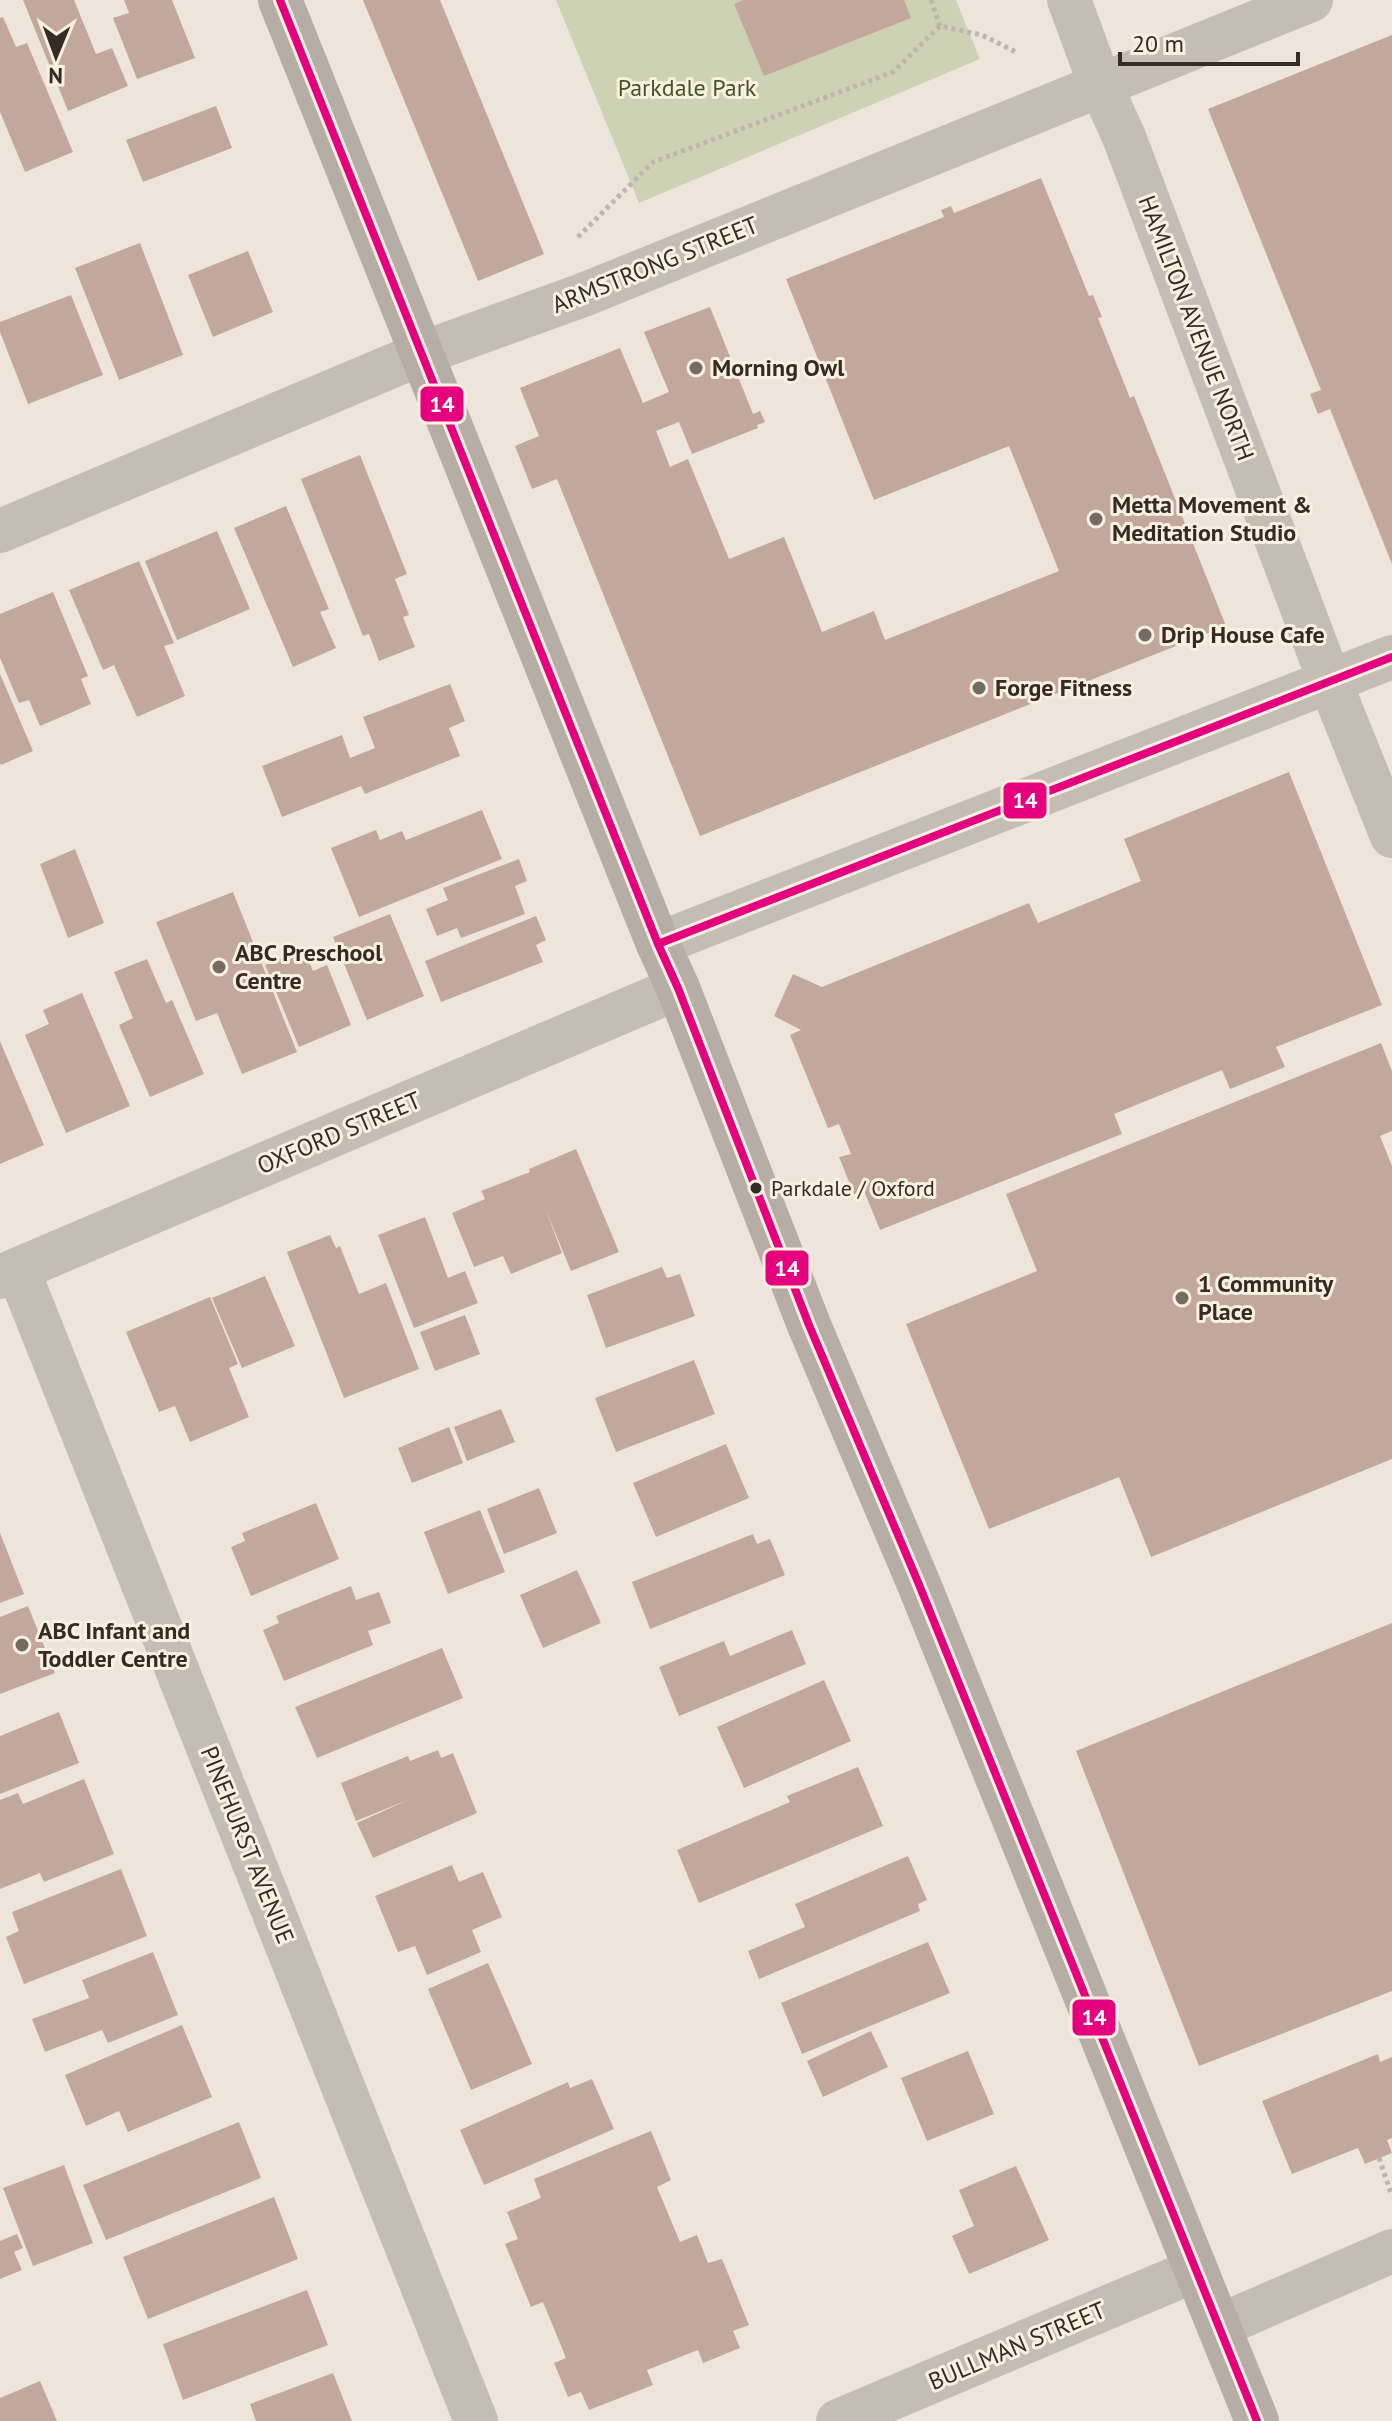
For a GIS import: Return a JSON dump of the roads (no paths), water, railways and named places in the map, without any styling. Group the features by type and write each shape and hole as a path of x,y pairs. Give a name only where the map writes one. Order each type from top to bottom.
{"main road":[{"path":"280,0 678,988 809,1325 918,1582 1257,2421"}],"street":[{"name":"HAMILTON AVENUE NORTH","path":"1069,0 1392,836"},
{"name":"ARMSTRONG STREET","path":"0,531 423,353 583,295 1311,0"},
{"path":"658,944 1392,657"},
{"name":"OXFORD STREET","path":"9,1273 678,988"},
{"name":"PINEHURST AVENUE","path":"9,1273 476,2421"},
{"path":"1219,2326 1392,2251"},
{"name":"BULLMAN STREET","path":"838,2421 1196,2270"}],"place":[{"name":"Morning Owl","path":"696,368"},
{"name":"Metta Movement & Meditation Studio","path":"1096,519"},
{"name":"Drip House Cafe","path":"1145,635"},
{"name":"Forge Fitness","path":"979,688"},
{"name":"ABC Preschool Centre","path":"219,967"},
{"name":"Parkdale / Oxford","path":"756,1188"},
{"name":"1 Community Place","path":"1182,1298"},
{"name":"ABC Infant and Toddler Centre","path":"22,1645"}],"park label":[{"name":"Parkdale Park","path":"687,88"}]}
